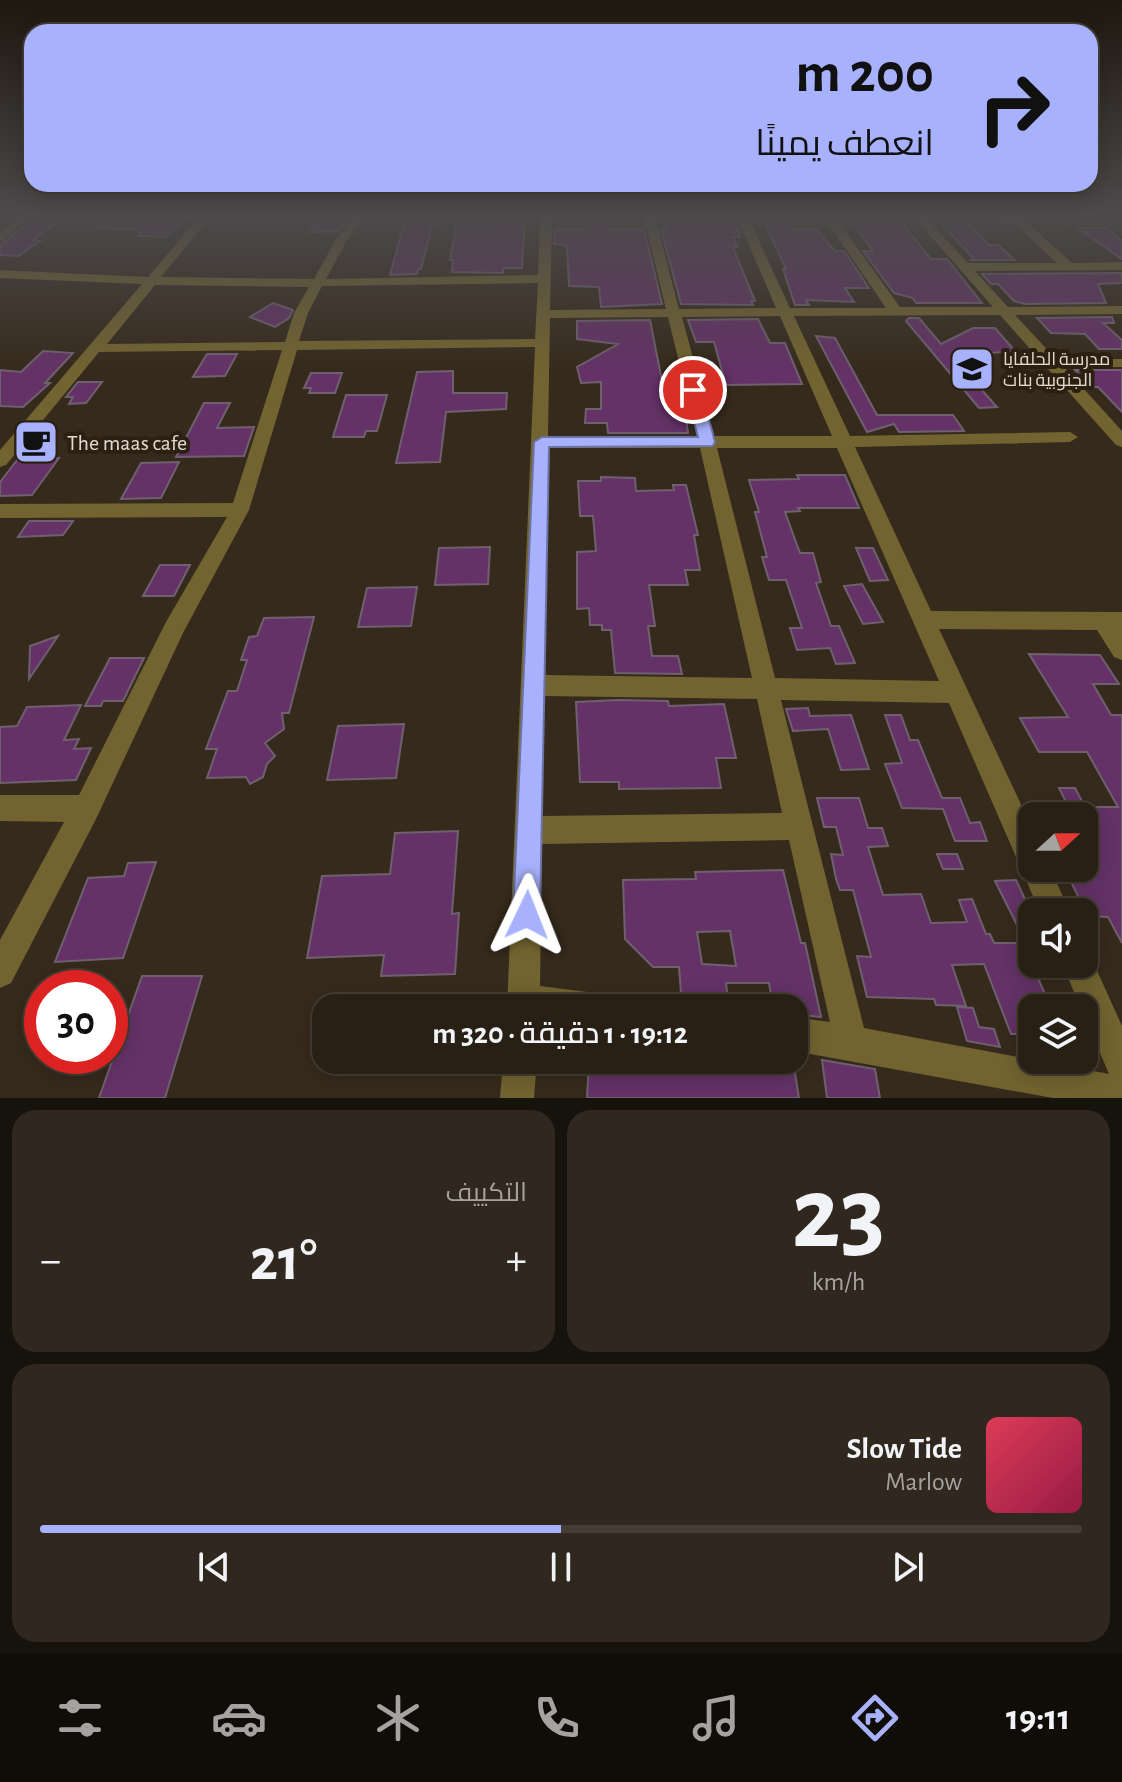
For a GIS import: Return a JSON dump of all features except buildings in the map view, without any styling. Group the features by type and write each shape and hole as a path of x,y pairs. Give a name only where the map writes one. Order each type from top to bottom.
{"street":[{"path":"0,461 162,268"},
{"path":"0,972 86,809 174,629 240,510 301,313 324,268"},
{"path":"523,994 546,268"},
{"path":"662,268 768,691 851,1042"},
{"path":"766,268 1018,828"},
{"path":"865,268 896,312"},
{"path":"964,268 1122,441"},
{"path":"0,274 150,282 546,279"},
{"path":"544,314 1122,310"},
{"path":"96,348 542,343"},
{"path":"1051,363 1122,363"},
{"path":"542,442 845,442 1070,437"},
{"path":"0,511 240,510"},
{"path":"925,620 1113,621 1122,650"},
{"path":"533,685 958,692"},
{"path":"0,808 86,809"},
{"path":"530,830 799,826"},
{"path":"1084,978 1122,1065"},
{"path":"808,1036 1122,1094"},
{"path":"517,1098 519,1074"}],"place":[{"name":"مدرسة الحلفايا الجنوبية بنات","path":"972,369"},
{"name":"The maas cafe","path":"36,442"}],"route":[{"path":"527,915 542,442 707,442 693,390"}]}
